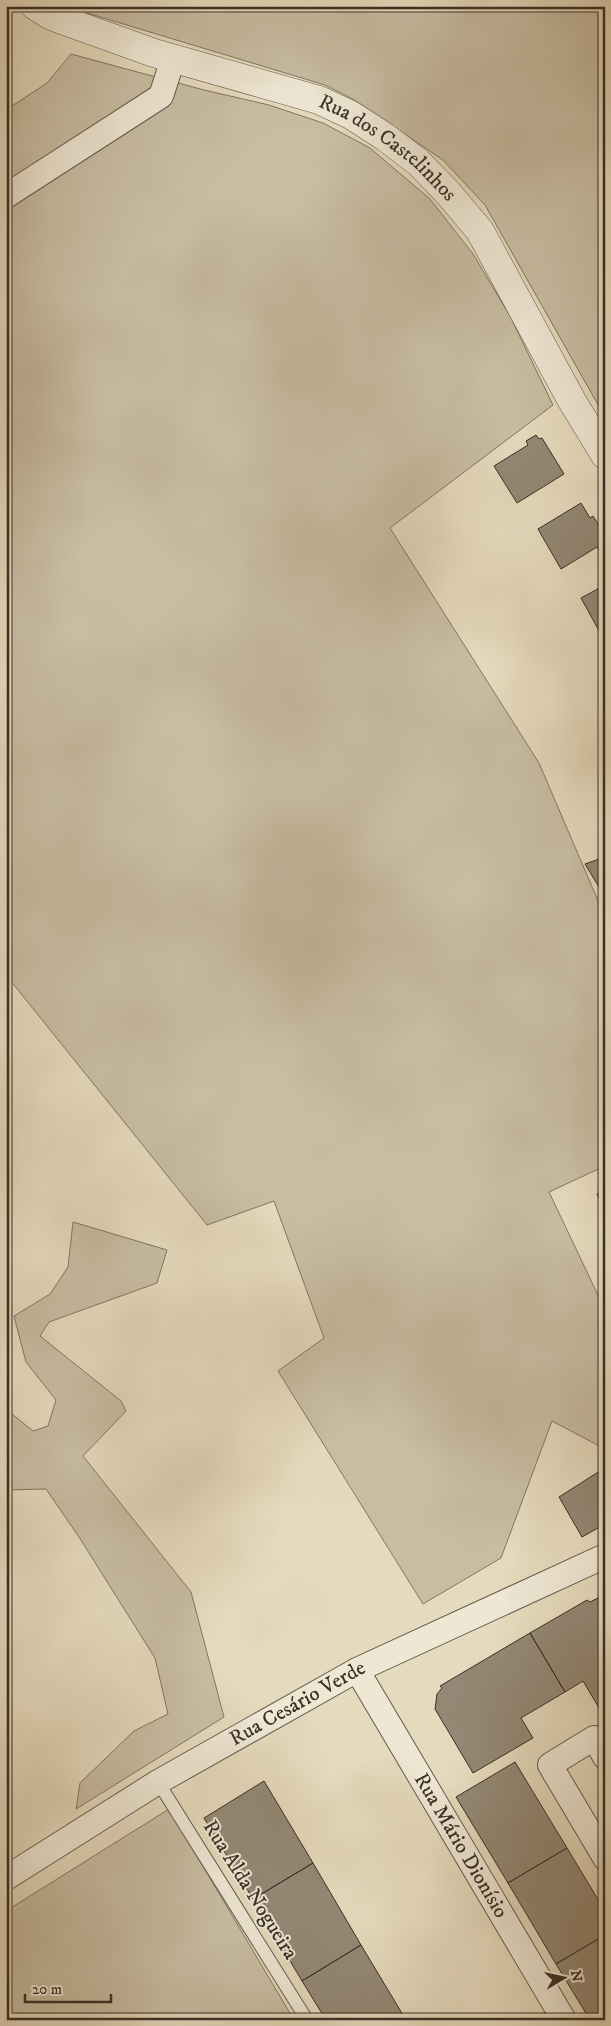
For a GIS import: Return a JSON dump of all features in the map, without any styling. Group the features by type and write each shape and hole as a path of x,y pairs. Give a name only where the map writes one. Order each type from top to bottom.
{"street":[{"name":"Rua dos Castelinhos","path":"35,6 51,16 173,59 319,100 351,115 385,137 418,162 448,193 480,231 572,401 605,455"},
{"path":"6,196 161,96 173,59"},
{"name":"Rua Cesário Verde","path":"6,1878 158,1782 357,1670 605,1556"},
{"name":"Rua Mário Dionísio","path":"357,1670 564,2020"},
{"path":"605,1757 594,1738 550,1765 605,1858"}],"lane":[{"name":"Rua Alda Nogueira","path":"158,1782 308,2020"}],"shaded area":[{"path":"64,6 605,6 605,417 485,205 443,160 353,99 325,85"},
{"path":"71,54 204,90 269,105 323,123 370,148 430,199 473,254 510,316 553,405 390,528 539,763 605,917 605,1166 549,1192 605,1310 605,1449 552,1421 501,1558 423,1604 278,1371 324,1338 274,1201 207,1225 6,975 6,110 47,83"},
{"path":"73,1222 167,1250 157,1283 49,1322 40,1336 121,1401 126,1411 83,1456 191,1592 224,1717 76,1809 80,1783 134,1731 168,1714 155,1658 79,1537 46,1489 6,1490 6,1403 12,1414 33,1431 48,1426 56,1400 26,1362 14,1316 50,1294 68,1267"},
{"path":"169,1809 294,2020 6,2020 6,1911"}],"building":[{"path":"6,51 11,59 6,62"},
{"path":"536,435 539,439 542,438 564,474 517,503 494,466 528,445 526,441"},
{"path":"581,503 590,518 593,516 605,535 605,546 599,550 597,547 561,569 538,529"},
{"path":"605,585 605,637 603,638 581,598"},
{"path":"605,857 605,897 585,864"},
{"path":"605,1190 605,1212 597,1194"},
{"path":"603,1469 605,1472 605,1524 582,1537 559,1497"},
{"path":"605,1596 605,1718 583,1681 565,1692 530,1633 587,1600 590,1602"},
{"path":"530,1633 565,1692 521,1718 533,1738 473,1773 435,1709 437,1694 442,1688 440,1686"},
{"path":"515,1762 567,1848 508,1883 456,1797"},
{"path":"264,1781 313,1863 253,1899 204,1818"},
{"path":"567,1848 605,1911 605,1935 556,1964 508,1883"},
{"path":"313,1863 361,1945 302,1981 253,1899"},
{"path":"605,1935 605,2020 590,2020 556,1964"},
{"path":"361,1945 406,2020 326,2020 302,1981"}]}
